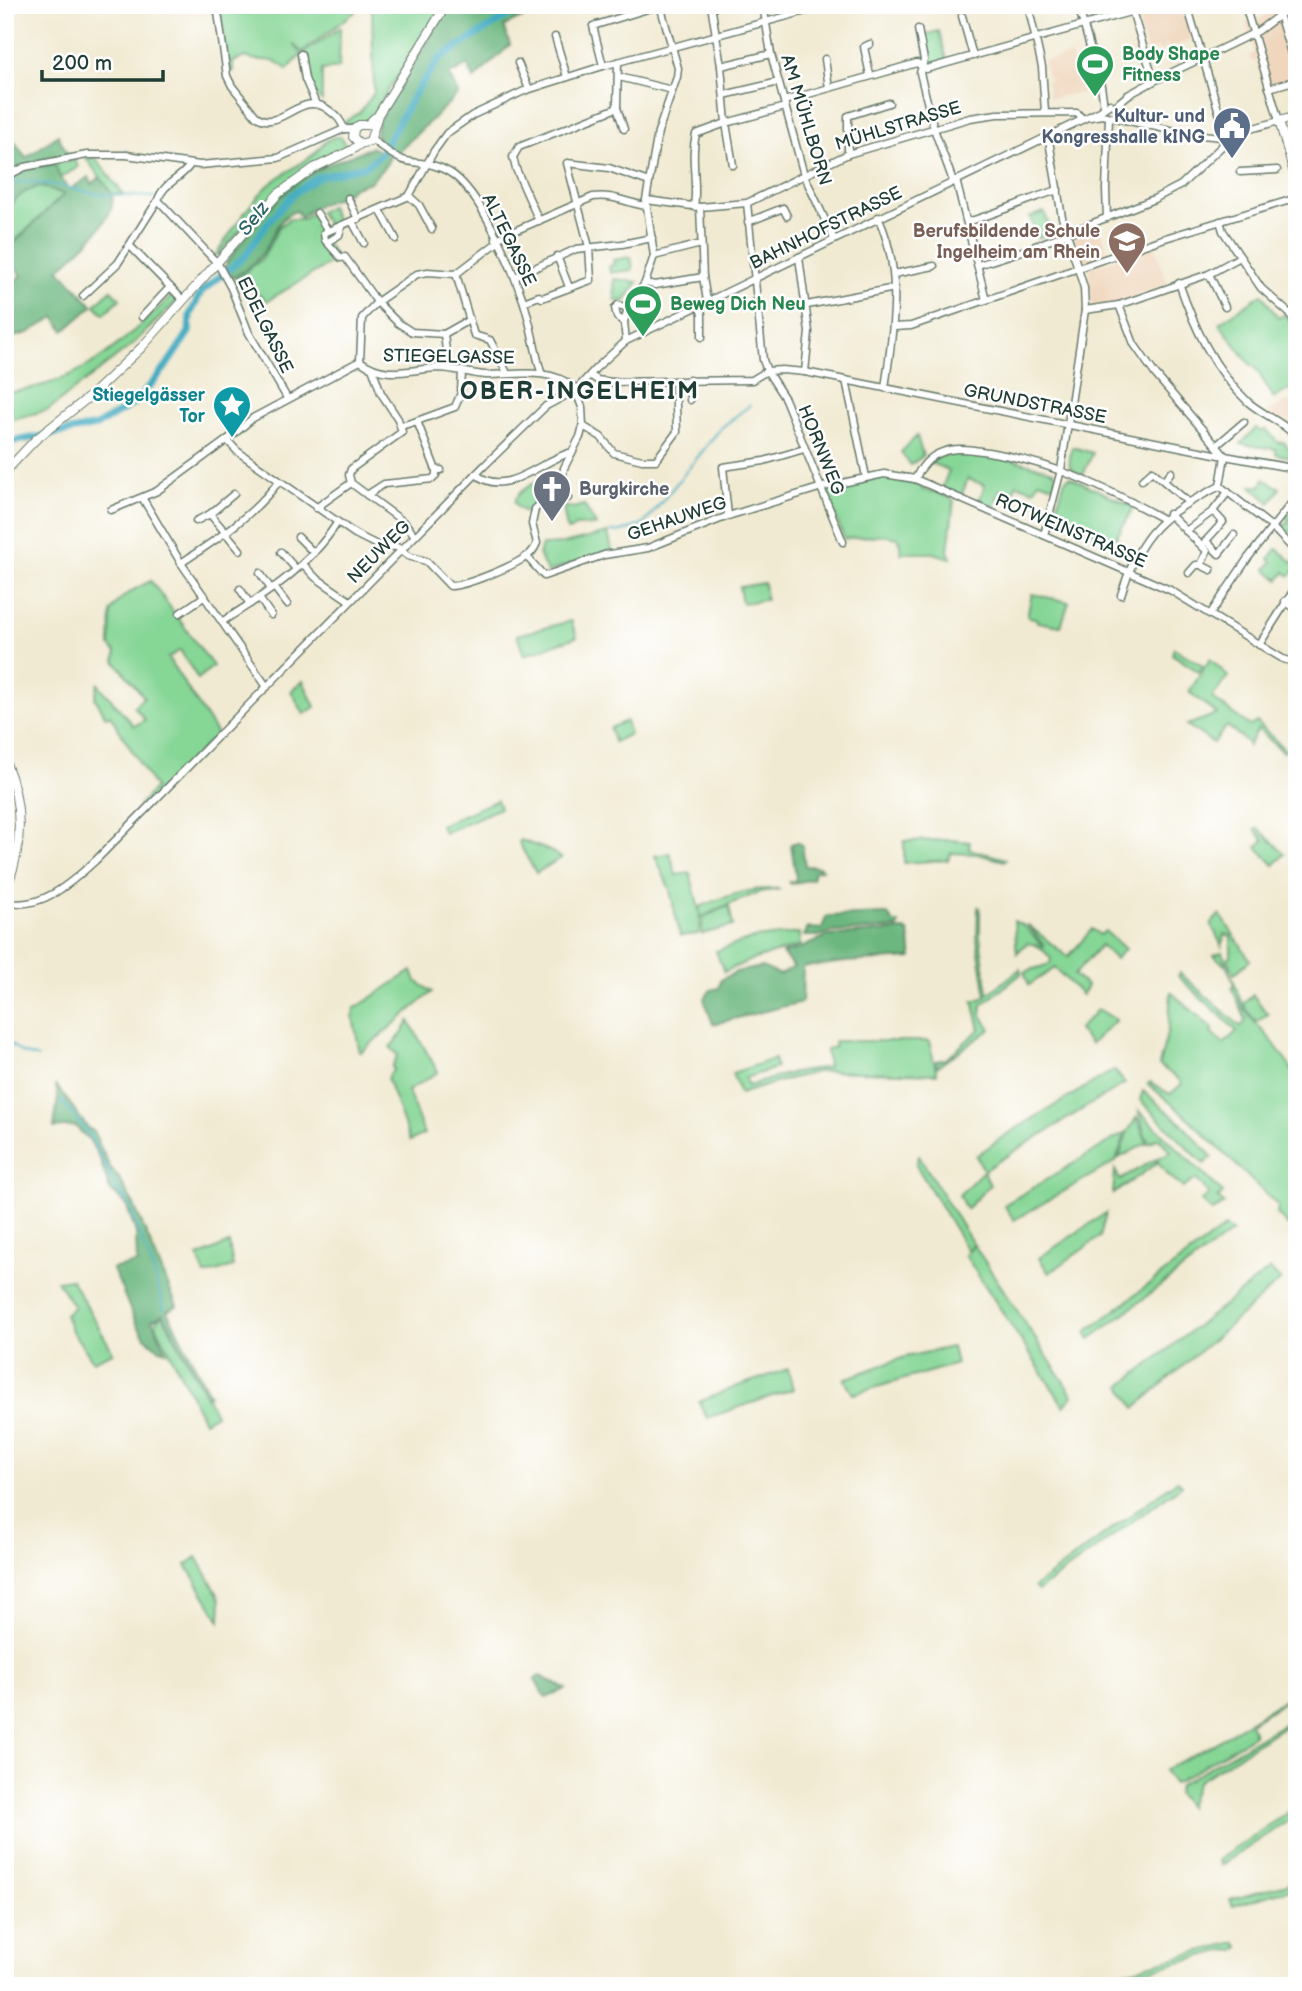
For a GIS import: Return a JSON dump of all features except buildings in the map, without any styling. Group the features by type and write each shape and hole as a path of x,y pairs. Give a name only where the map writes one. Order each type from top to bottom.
{"main road":[{"path":"353,135 366,144 381,109 446,5"},
{"path":"1297,116 1279,121 1297,183"},
{"path":"5,472 35,440 142,347 220,267 278,194 299,177 352,150 353,135 359,125 372,135"},
{"path":"5,761 15,790 19,827 16,856 5,890"}],"street":[{"path":"5,177 25,167 87,155 125,155 190,165 246,163 278,158 353,135 335,114 315,103 269,121 256,116 227,76 217,5"},
{"path":"711,5 722,66 726,123 733,165"},
{"name":"AM MÜHLBORN","path":"762,5 771,54 804,175 834,239"},
{"path":"468,320 444,334 412,332 398,323 377,302 345,257 341,258 324,238 324,233 409,196 447,133 473,115 529,89 567,76 828,5"},
{"path":"1028,5 1042,67 1045,112"},
{"path":"1078,5 1109,111 1107,218"},
{"path":"978,265 1154,199 1181,185 1223,145 1221,120 1187,5"},
{"path":"1109,111 1133,122 1224,137 1279,121 1245,5"},
{"name":"BAHNHOFSTRASSE","path":"576,390 626,341 1082,118 1109,111 1128,95 1253,33 1282,10 1293,5"},
{"path":"603,66 593,26 661,7 678,68 658,132 646,203 654,256 645,283 628,308 624,322 626,341"},
{"path":"1282,10 1297,73"},
{"path":"707,301 693,167 696,134 870,75 917,63 926,69 1132,12 1154,81"},
{"path":"962,16 973,56"},
{"path":"918,29 924,60 920,73 934,128 955,180 986,300"},
{"path":"555,37 567,76"},
{"path":"870,44 864,47 870,75"},
{"path":"302,54 305,79 315,103"},
{"path":"722,66 771,54"},
{"path":"825,60 829,88"},
{"path":"618,62 620,77 617,108 624,129"},
{"path":"518,63 529,89"},
{"path":"620,77 672,90"},
{"path":"1269,88 1297,80"},
{"path":"723,95 779,82"},
{"path":"848,154 848,116 889,103"},
{"path":"540,220 516,169 513,157 519,147 617,108"},
{"name":"MÜHLSTRASSE","path":"456,274 497,240 578,202 603,196 697,207 747,203 848,154 970,118 998,114 1074,112 1082,118"},
{"name":"ALTEGASSE","path":"372,135 386,150 404,160 429,163 447,170 466,185 515,277 541,372"},
{"path":"1044,535 1060,470 1085,310 1080,268 1067,233 1048,135"},
{"path":"524,302 591,280 589,247 567,163 609,168 649,182"},
{"path":"83,296 118,263 165,187 185,173 190,165"},
{"path":"1240,172 1277,170"},
{"path":"967,222 1003,212 1058,190"},
{"path":"409,196 419,205 432,229"},
{"path":"348,198 364,243"},
{"path":"894,327 911,326 1220,221 1297,198"},
{"name":"EDELGASSE","path":"158,200 220,267 249,333 287,398"},
{"path":"747,203 763,360 767,371"},
{"path":"748,222 783,208 787,216"},
{"path":"380,210 396,239"},
{"path":"317,213 328,231"},
{"path":"878,217 889,240 895,288 894,327 885,388"},
{"path":"1220,221 1223,231 1269,297 1290,314 1297,327"},
{"path":"328,242 339,235 342,226"},
{"path":"515,277 576,248 652,238"},
{"path":"654,256 701,244"},
{"path":"130,246 181,298"},
{"path":"557,256 569,287"},
{"path":"799,257 810,332 805,372"},
{"path":"1085,310 1119,305 1209,274 1240,257"},
{"path":"894,274 934,266"},
{"path":"360,361 362,318 377,302 421,272 456,274 475,336 490,340 507,373"},
{"path":"1209,274 1225,307"},
{"path":"645,283 655,285 703,277"},
{"path":"1179,284 1196,328 1223,374 1249,403 1297,438"},
{"path":"142,317 170,287"},
{"path":"807,305 895,288"},
{"path":"624,322 617,317 615,308 618,305 628,308"},
{"path":"699,305 702,314 702,337"},
{"path":"1119,305 1134,344 1225,456 1220,486"},
{"path":"444,334 448,368"},
{"name":"STIEGELGASSE","path":"111,510 157,492 253,418 360,361 373,370 404,372 448,368 484,375 541,372 571,384 576,390"},
{"path":"373,370 402,432 351,469 351,483 405,523 415,536"},
{"name":"GRUNDSTRASSE","path":"590,374 597,380 612,382 675,382 752,380 767,371 805,372 1297,468"},
{"name":"HORNWEG","path":"767,371 785,399 843,542"},
{"path":"401,426 455,407 461,393 462,372"},
{"path":"689,380 690,400"},
{"path":"846,380 866,477"},
{"path":"583,426 601,437 614,453 642,460 656,460 677,432 675,382"},
{"path":"227,440 237,451 337,523 367,541 383,546 395,546 408,556 426,561 450,586 483,577 527,557 537,543 531,524 535,509 558,487 583,426 581,402 576,390"},
{"name":"NEUWEG","path":"28,904 47,898 89,867 475,474 546,406 576,390"},
{"path":"367,495 384,484 433,479 436,475 439,470 417,421"},
{"path":"1217,445 1244,422"},
{"path":"580,437 592,432"},
{"path":"728,516 723,467 804,449"},
{"path":"915,479 922,467 937,454 959,449 1023,458 1060,470 1166,517 1219,554 1234,535"},
{"path":"475,474 482,479 500,482 514,480 558,456 573,452"},
{"path":"1142,480 1159,464"},
{"path":"1152,471 1188,502"},
{"path":"1164,481 1171,472"},
{"name":"ROTWEINSTRASSE","path":"819,488 884,474 915,479 1128,570 1212,613 1283,659 1297,663"},
{"path":"181,563 225,533 270,494 279,481"},
{"path":"316,508 351,483"},
{"path":"1220,486 1272,527 1297,554"},
{"path":"1121,595 1128,570 1144,540 1166,517 1220,486"},
{"path":"558,487 568,498"},
{"name":"GEHAUWEG","path":"527,557 544,576 604,555 648,548 728,516 819,488"},
{"path":"1186,531 1213,511 1228,492"},
{"path":"196,521 211,514 234,495"},
{"path":"1212,613 1248,558 1297,496"},
{"path":"143,499 181,563 267,687"},
{"path":"1204,543 1223,522 1213,511"},
{"path":"211,514 240,550"},
{"path":"223,621 259,598 303,564 326,541 337,523"},
{"path":"298,537 314,553"},
{"path":"1201,565 1208,551 1204,543"},
{"path":"383,546 395,556"},
{"path":"281,552 296,569"},
{"path":"303,564 315,577 350,601"},
{"path":"1189,573 1196,565 1211,570"},
{"path":"260,573 287,604"},
{"path":"1259,645 1297,584"},
{"path":"240,589 250,604"},
{"path":"180,613 205,596"},
{"path":"259,598 271,615"},
{"path":"1285,601 1297,610"},
{"path":"5,896 28,904"},
{"path":"5,902 28,904"}],"shaded area":[{"path":"1113,5 1181,5 1191,40 1169,48 1167,44 1165,49 1160,51 1157,48 1153,50 1154,53 1148,55 1134,9 1116,14"},
{"path":"1278,6 1288,35 1297,31 1297,83 1266,91 1257,60 1251,61 1249,55 1255,53 1246,23 1254,22"},
{"path":"1071,55 1083,93 1049,98 1047,80 1050,80 1050,77 1047,77 1044,61"},
{"path":"1098,224 1109,254 1082,264 1073,235"},
{"name":"Berufsbildende Schule Ingelheim am Rhein","path":"1154,245 1168,285 1111,305 1092,306 1089,268"},
{"path":"1294,399 1297,404 1297,434 1266,412"}],"green space":[{"path":"219,5 225,8 232,5 364,5 302,52 293,44 302,54 287,70 276,62 245,57 233,62 233,71 228,70"},
{"path":"372,5 444,5 368,121 348,127 345,125 346,121 360,112 374,93"},
{"path":"450,5 550,5 504,26 510,45 474,79 468,65 449,75 458,94 396,154 377,140 378,122"},
{"path":"340,28 339,68 322,70 322,101 309,86 302,54"},
{"path":"939,31 947,60 929,65 921,36"},
{"path":"5,128 26,158 58,135 69,157 5,174"},
{"path":"334,137 341,137 346,146 236,235 218,256 216,254 261,193"},
{"path":"372,147 390,157 370,182 314,207 301,217 296,211 289,214 279,224 260,257 233,278 226,268 226,263 277,199 317,170"},
{"path":"95,157 123,194 112,194 86,158"},
{"path":"75,160 78,167 60,178 55,164"},
{"path":"55,164 60,178 70,189 89,177 92,184 100,177 112,195 112,204 102,225 59,269 93,306 64,331 55,317 28,333 5,339 5,285 22,276 5,255 5,241 13,244 64,194 39,186 23,193 5,209 5,180 26,169"},
{"path":"39,186 64,194 12,244 5,241 5,209 23,193"},
{"path":"330,206 338,225 329,227 319,212"},
{"path":"1044,212 1052,233 1038,238 1030,217"},
{"path":"312,213 321,229 324,228 321,244 327,244 337,259 267,301 248,286 242,290 236,279 262,259 279,227 289,219 303,219"},
{"path":"631,257 633,270 610,273 609,266 614,265 613,260"},
{"path":"614,279 638,282 624,302 615,300"},
{"path":"111,290 120,299 104,314 95,305"},
{"path":"1262,294 1278,318 1286,314 1297,334 1297,385 1274,398 1255,367 1219,323"},
{"path":"172,296 177,301 132,345 48,410 5,421 5,393 57,381 98,360"},
{"path":"1256,428 1262,432 1266,429 1278,443 1284,442 1293,454 1289,457 1276,454 1276,449 1241,444"},
{"path":"917,436 923,456 910,465 901,452"},
{"path":"1072,447 1093,453 1083,475 1071,468"},
{"path":"957,452 1003,457 1054,471 1054,486 1039,481 1034,490 1017,484 1012,494 1000,490 993,510 978,503 985,485 968,479 961,496 942,488 949,470 930,463 937,457"},
{"path":"885,477 922,486 922,490 937,492 954,500 948,551 951,558 933,553 901,553 899,538 881,535 844,539 825,488"},
{"path":"1070,477 1134,507 1114,541 1054,515 1065,480"},
{"path":"547,478 552,488 534,507 531,515 518,508 514,502 519,493"},
{"path":"1264,479 1280,488 1270,503 1251,486 1261,486"},
{"path":"584,505 596,525 575,526 567,530 563,506 573,508"},
{"path":"1288,512 1294,516 1297,514 1297,534 1292,530 1286,536 1277,526 1281,522 1286,525 1289,520 1284,516"},
{"path":"608,533 612,550 547,572 539,555 542,545 563,544"},
{"path":"1277,549 1294,563 1297,561 1297,568 1290,576 1285,572 1279,580 1266,569 1272,562 1269,559"},
{"path":"151,581 213,666 198,679 180,650 168,658 217,734 142,809 139,805 155,788 110,715 106,717 95,698 98,684 134,726 145,720 134,706 144,697 115,661 116,653 110,646 111,612 123,597"},
{"path":"764,583 766,600 742,603 739,587"},
{"path":"1032,594 1069,602 1061,626 1037,622 1037,619 1027,616"},
{"path":"571,621 577,637 524,655 517,635"},
{"path":"1174,648 1203,666 1199,672 1172,654"},
{"path":"1210,659 1228,676 1212,698 1250,726 1257,722 1285,750 1283,752 1258,729 1248,746 1247,742 1227,726 1213,743 1187,725 1217,714 1189,692"},
{"path":"303,681 315,707 304,714 291,691"},
{"path":"626,721 630,734 614,742 610,728"},
{"path":"497,800 500,808 444,833 440,825"},
{"path":"1258,828 1285,854 1274,865 1257,847 1264,840 1255,830"},
{"path":"521,840 561,858 536,873 520,845"},
{"path":"904,841 970,842 969,849 1006,859 1004,861 977,854 951,853 948,860 904,863"},
{"path":"797,842 802,845 805,866 820,867 822,870 814,871 812,879 791,884 789,882 795,881 796,878 791,844"},
{"path":"670,853 676,875 690,873 699,914 698,934 680,936 670,890 655,856"},
{"path":"781,889 760,892 701,918 699,907 719,899 749,891"},
{"path":"729,906 733,926 702,934 703,917"},
{"path":"978,907 988,994 1020,969 1021,974 982,1005 981,1014 991,1029 937,1067 936,1061 946,1059 980,1029 973,1001 986,997 977,939"},
{"path":"887,914 894,923 899,923 898,928 804,936 808,928 822,929 826,917 829,916"},
{"path":"1220,914 1250,960 1234,974 1227,958 1231,955 1231,936 1224,934 1222,946 1211,924"},
{"path":"1014,921 1025,926 1043,947 1027,924 1068,957 1092,929 1100,935 1105,931 1125,949 1115,959 1101,945 1074,975 1087,986 1082,995 1055,968 1029,985 1024,972 1050,964 1051,959 1041,948 1027,943 1017,953"},
{"path":"903,930 909,934 912,958 803,967 802,1002 713,1024 704,999 711,990 719,988 721,980 736,972 762,967 780,975 794,967 782,954 827,936"},
{"path":"799,933 800,946 751,960 724,972 716,951 754,938"},
{"path":"1222,952 1232,977 1227,967 1214,955"},
{"path":"412,971 416,981 432,992 360,1053 354,1009"},
{"path":"1180,973 1241,1027 1246,1020 1232,988 1235,984 1245,1011 1273,1042 1297,1077 1297,1134 1291,1140 1297,1146 1297,1235 1277,1214 1278,1206 1185,1115 1148,1084 1150,1082 1170,1094 1181,1085 1181,1081 1159,1065 1168,1030 1171,992 1213,1029 1211,1033 1224,1044 1237,1031 1178,976"},
{"path":"1253,995 1268,1014 1257,1022 1244,1003"},
{"path":"1098,1009 1116,1020 1091,1044 1078,1030"},
{"path":"409,1021 438,1072 408,1091 424,1134 410,1141 387,1078 394,1069 392,1067 398,1055 390,1047"},
{"path":"834,1041 929,1041 937,1074 821,1071 740,1094 732,1073 774,1059 776,1068 745,1078 748,1086 783,1075 828,1067 826,1049 835,1047"},
{"path":"1114,1070 1125,1083 984,1170 976,1156 1004,1136"},
{"path":"56,1085 93,1131 109,1166 133,1203 177,1306 167,1311 210,1395 207,1396 163,1314 152,1320 166,1351 147,1338 133,1316 112,1269 137,1263 136,1233 126,1204 110,1190 100,1159 90,1141 75,1126 54,1128 58,1097"},
{"path":"1143,1091 1181,1123 1212,1157 1204,1164 1140,1100"},
{"path":"1139,1111 1223,1193 1218,1198 1224,1204 1212,1211 1201,1201 1209,1194 1196,1179 1183,1188 1166,1173 1156,1159 1171,1152 1159,1138 1149,1143"},
{"path":"1137,1117 1147,1143 1119,1158 1127,1133"},
{"path":"1126,1132 1116,1161 1014,1220 1004,1205"},
{"path":"919,1156 973,1244 967,1250 916,1165"},
{"path":"1154,1160 1157,1163 1113,1194 1115,1170 1120,1180"},
{"path":"983,1171 990,1185 966,1209 959,1195"},
{"path":"1106,1213 1100,1237 1049,1273 1039,1258"},
{"path":"1225,1227 1232,1232 1090,1339 1086,1332"},
{"path":"229,1243 233,1267 205,1275 198,1257"},
{"path":"974,1245 1073,1396 1064,1406 965,1255"},
{"path":"1270,1269 1281,1280 1135,1408 1121,1386"},
{"path":"71,1279 113,1352 93,1361 72,1331 65,1315 74,1307 57,1281"},
{"path":"163,1316 216,1414 204,1421 156,1325 157,1319"},
{"path":"952,1347 956,1364 853,1394 844,1379 905,1357"},
{"path":"788,1369 793,1389 707,1418 699,1402 738,1386"},
{"path":"1178,1480 1182,1485 1038,1591 1034,1587"},
{"path":"197,1557 221,1600 220,1621 186,1565"},
{"path":"540,1676 566,1689 546,1698 535,1679"},
{"path":"1297,1691 1297,1694 1250,1723 1254,1735 1177,1782 1173,1783 1164,1770 1214,1744"},
{"path":"1297,1716 1295,1728 1288,1724 1197,1782 1188,1807 1177,1793 1179,1785"},
{"path":"1297,1806 1297,1815 1221,1865 1218,1860"},
{"path":"1297,1881 1297,1887 1233,1906 1230,1900"},
{"path":"1235,1942 1240,1947 1234,1951 1225,1950 1089,1986 1068,1986"}],"waterway":[{"name":"Selz","path":"5,443 96,426 135,403 165,368 189,332 190,315 201,292 244,257 265,226 293,194 318,177 366,166 380,155 415,93 440,58 511,14 532,5"},
{"path":"125,152 129,151"},
{"path":"6,180 12,183 32,182 61,186 96,194 155,197"},
{"path":"610,532 624,531 644,524 721,428 750,405"},
{"path":"5,1040 22,1053 38,1058"},
{"path":"61,1101 89,1134 118,1191 127,1201 153,1269 164,1309"}],"place":[{"name":"Body Shape Fitness","path":"1095,98"},
{"name":"Kultur- und Kongresshalle kING","path":"1232,160"},
{"name":"Berufsbildende Schule Ingelheim am Rhein","path":"1127,275"},
{"name":"Beweg Dich Neu","path":"643,338"},
{"name":"Stiegelgässer Tor","path":"232,439"},
{"name":"Burgkirche","path":"552,523"}],"district":[{"name":"OBER-INGELHEIM","path":"580,391"}]}
